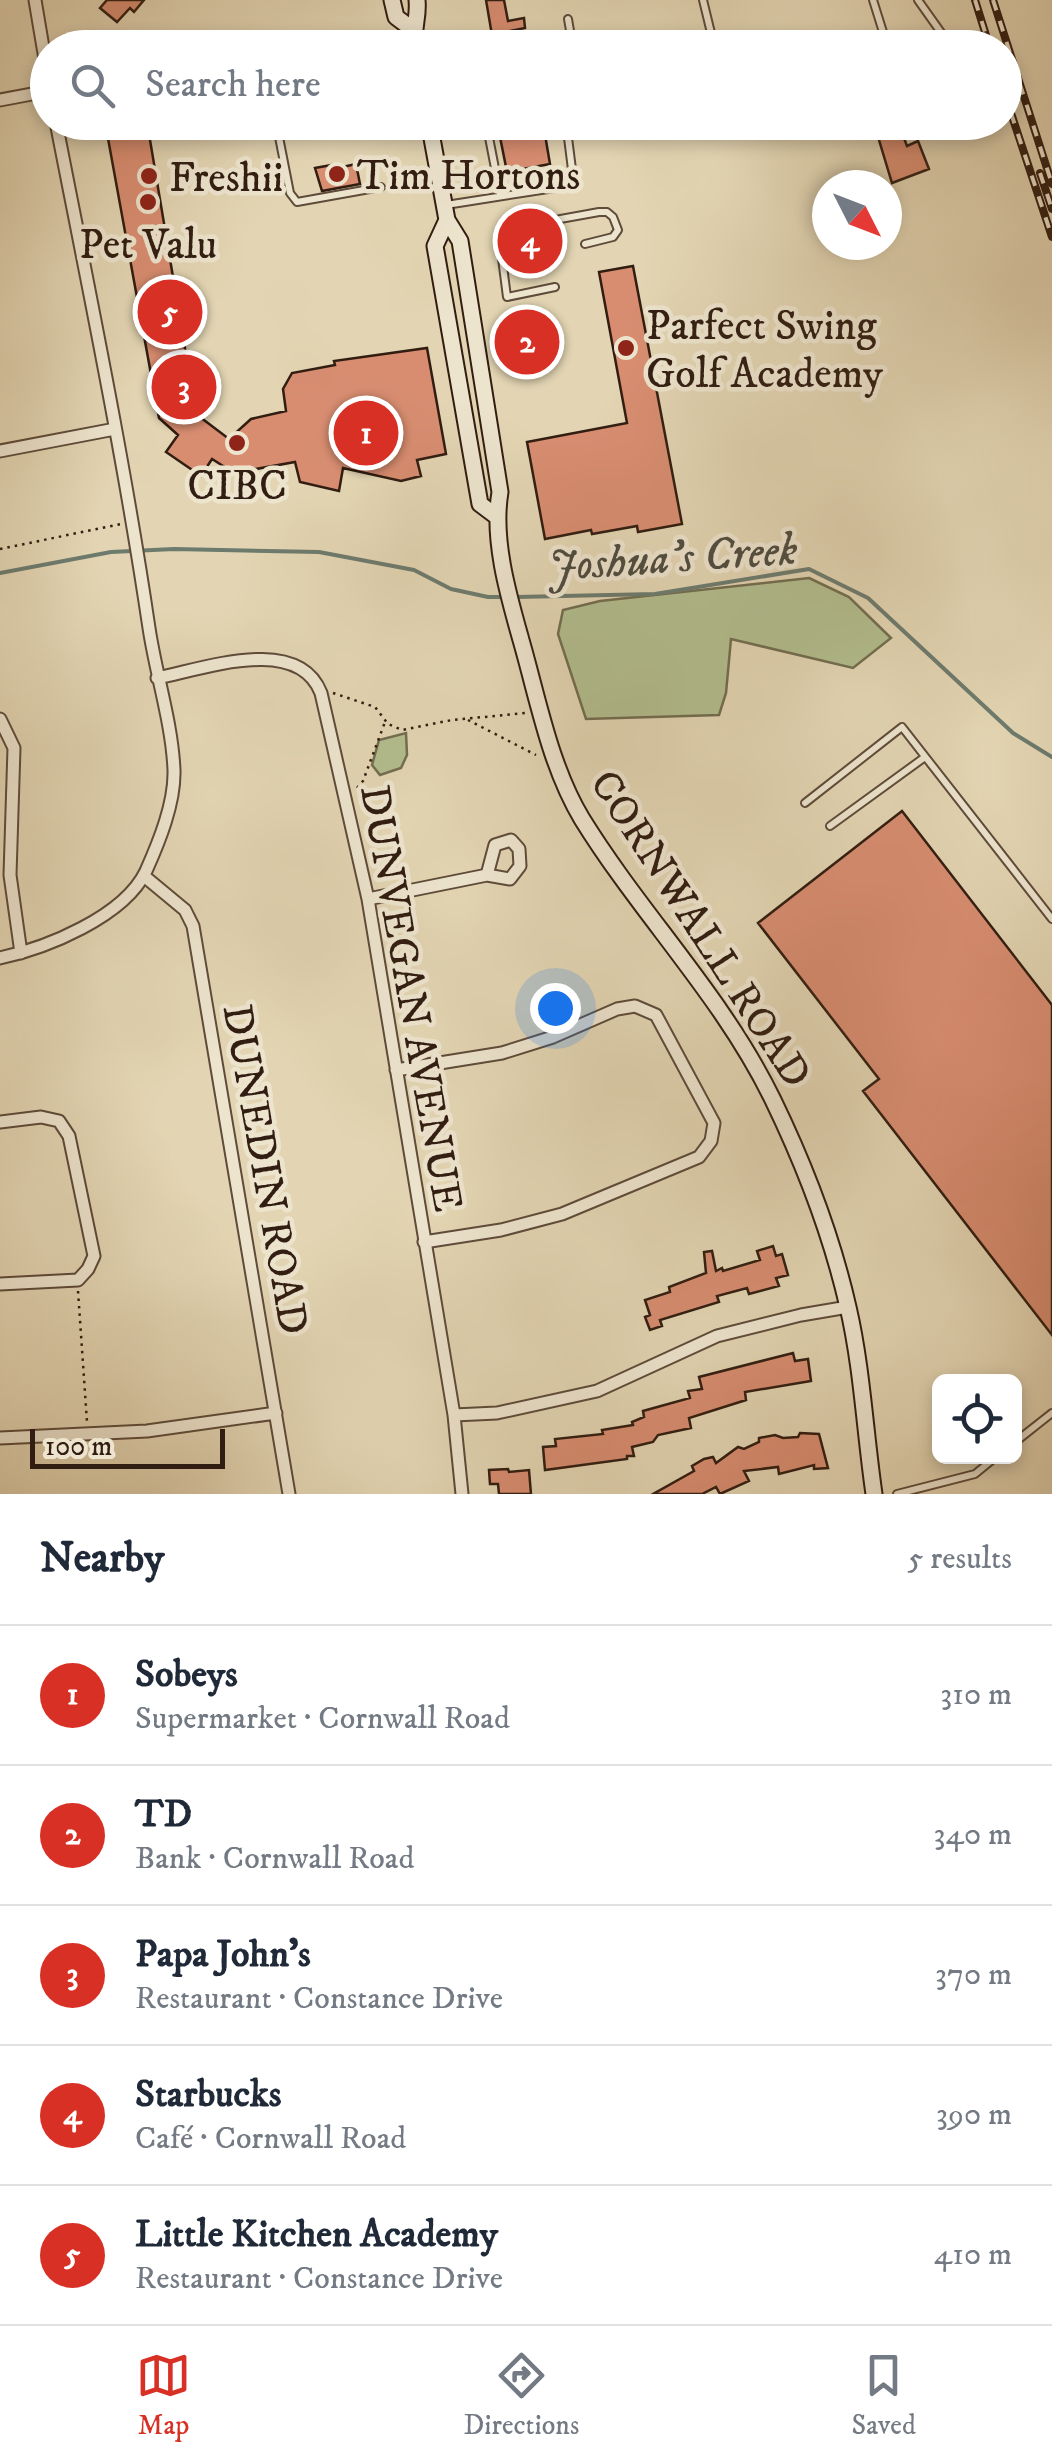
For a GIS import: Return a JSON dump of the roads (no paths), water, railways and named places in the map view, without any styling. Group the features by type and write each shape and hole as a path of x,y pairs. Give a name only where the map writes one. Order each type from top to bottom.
{"main road":[{"path":"392,0 396,17 412,28 419,14 416,0"},
{"name":"CORNWALL ROAD","path":"433,140 446,212 460,241 500,492 496,516 504,562 541,710 581,817 711,994 748,1054 802,1163 848,1307 874,1494"},
{"name":"CORNWALL ROAD","path":"446,212 436,246 480,504 496,516"}],"street":[{"path":"35,0 40,30"},
{"path":"0,100 30,94"},
{"path":"0,958 36,950 88,925 116,906 144,876 166,813 174,772 115,429 59,140"},
{"path":"0,451 115,429"},
{"name":"DUNVEGAN AVENUE","path":"157,678 266,659 297,664 316,681 321,692 368,899 454,1415 462,1494"},
{"path":"0,718 14,748 10,875 21,953"},
{"path":"368,899 487,875"},
{"name":"DUNEDIN ROAD","path":"144,876 185,910 193,926 290,1494"},
{"path":"396,1070 502,1053 635,1006 656,1014 714,1123 710,1141 698,1157 562,1214 424,1242"},
{"path":"0,1122 41,1118 58,1121 69,1136 94,1256 78,1280 0,1284"},
{"path":"454,1415 497,1413 597,1391 717,1336 800,1314 848,1307"},
{"path":"0,1438 147,1431 276,1413"}],"lane":[{"path":"703,0 710,30"},
{"path":"873,0 882,30"},
{"path":"918,0 939,30"},
{"path":"568,19 570,30"},
{"path":"279,140 290,193 297,202 381,187"},
{"path":"490,140 500,194"},
{"path":"446,212 500,194 574,186 568,140"},
{"path":"555,287 507,297 499,234 599,212 613,216 618,230 612,237 585,244"},
{"path":"804,803 902,727 1052,920"},
{"path":"830,826 926,758"},
{"path":"1022,1437 1052,1414"},
{"path":"897,1494 975,1474 987,1464"}],"waterway":[{"name":"Joshua's Creek","path":"0,573 111,552 319,552 414,570 451,589 506,597"},
{"name":"Joshua's Creek","path":"516,597 655,594 809,569 868,598 1013,733 1052,757"}],"railway":[{"path":"975,0 984,30"},
{"path":"993,0 1003,30"},
{"path":"1022,90 1052,184"},
{"path":"1020,140 1052,237"},
{"path":"1040,173 1052,209"}],"place":[{"name":"Tim Hortons","path":"337,174"},
{"name":"Freshii","path":"149,176"},
{"name":"Pet Valu","path":"148,202"},
{"name":"Starbucks","path":"530,241"},
{"name":"Little Kitchen Academy","path":"170,312"},
{"name":"TD","path":"527,342"},
{"name":"Parfect Swing Golf Academy","path":"626,348"},
{"name":"Papa John's","path":"184,387"},
{"name":"Sobeys","path":"366,433"},
{"name":"CIBC","path":"237,443"}]}
